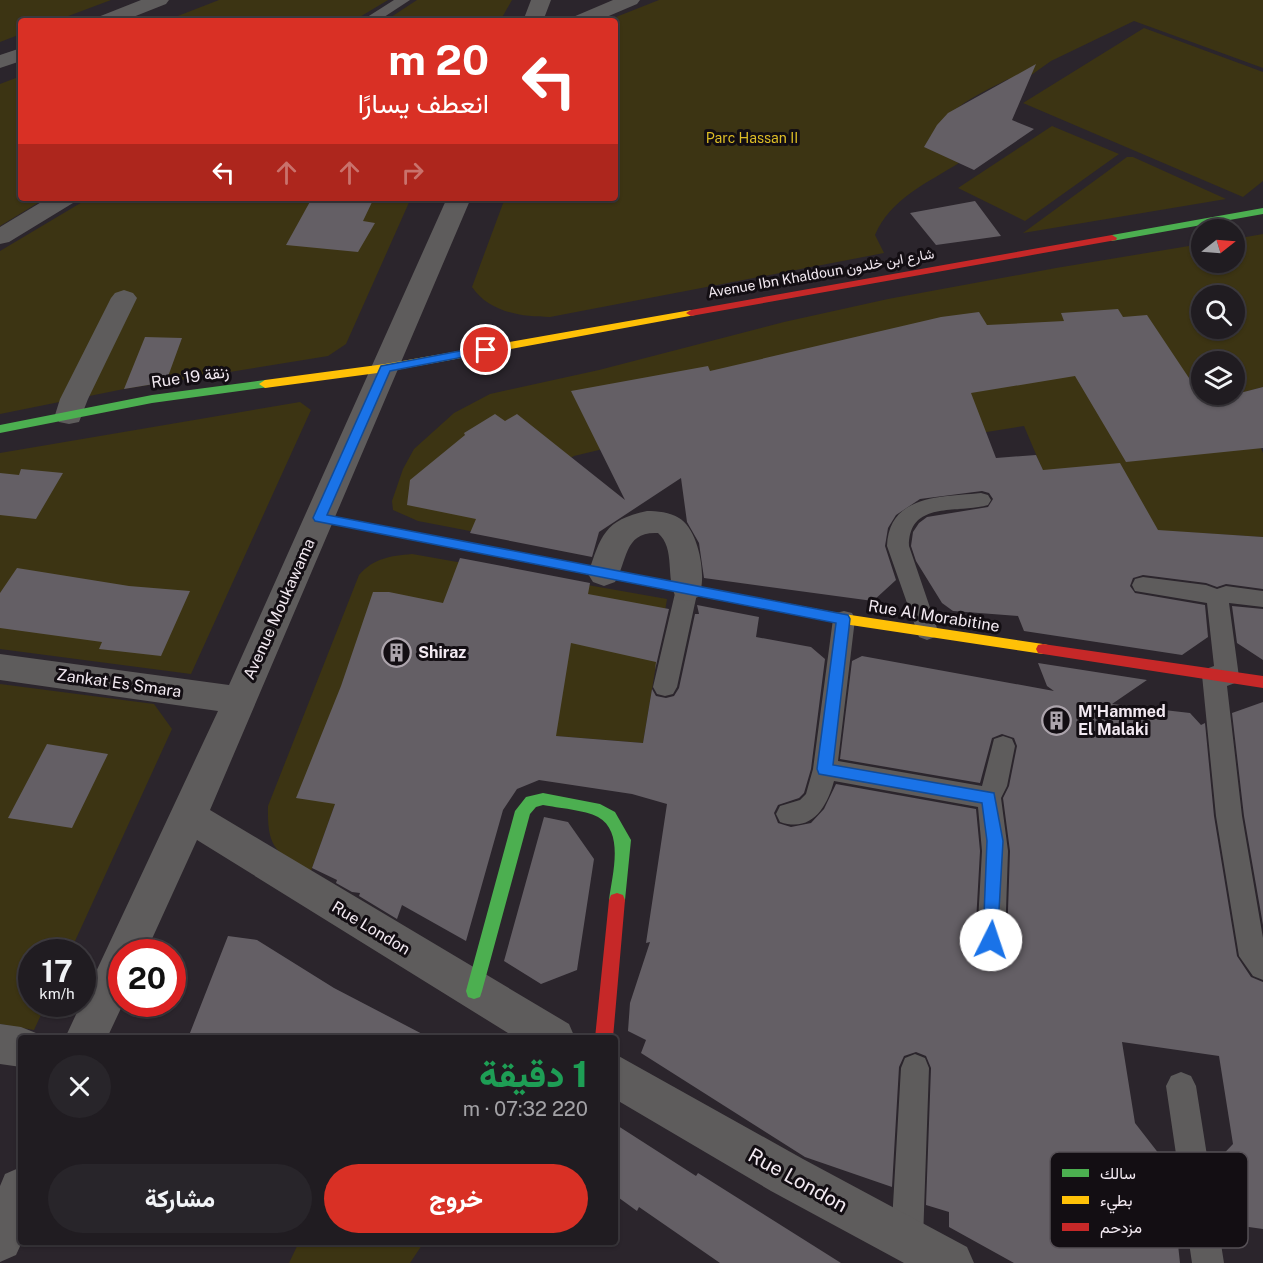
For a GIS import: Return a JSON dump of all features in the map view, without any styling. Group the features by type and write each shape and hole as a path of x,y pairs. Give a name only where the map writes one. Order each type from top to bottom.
{"street":[{"path":"109,18 129,4 159,0"},
{"path":"534,18 541,0"},
{"path":"587,18 630,0"},
{"path":"0,62 18,55"},
{"path":"0,237 60,201"},
{"name":"Avenue Moukawama","path":"132,939 189,816 458,201"},
{"name":"Avenue Ibn Khaldoun شارع ابن خلدون","path":"385,368 1263,212"},
{"path":"69,415 74,399 124,298"},
{"name":"Rue 19 زنقة","path":"0,429 152,399 385,368"},
{"name":"Rue Al Morabitine","path":"320,518 844,619 1263,682"},
{"path":"604,574 618,535 630,527 646,522 662,523 674,530 682,550 687,589"},
{"name":"Zankat Es Smara","path":"0,667 238,700"},
{"path":"474,991 523,811 531,802 543,799 600,810 610,817 623,840 604,1035"},
{"name":"Rue London","path":"189,816 549,1035"},
{"path":"87,1035 108,992"},
{"path":"0,1044 18,1047"},
{"name":"Rue London","path":"618,1077 787,1175 951,1263"},
{"path":"0,1239 18,1198"}],"lane":[{"path":"373,18 403,0"},
{"path":"927,632 898,546 897,536 901,520 914,511 981,500"},
{"path":"1143,585 1206,593 1217,598 1226,594 1263,599"},
{"path":"665,687 687,589"},
{"path":"1217,598 1221,676 1219,745 1234,862 1253,956 1263,967"},
{"path":"789,814 808,809 817,799 825,769 844,619"},
{"path":"991,940 995,824 989,798 995,786 1003,746"},
{"path":"825,769 989,798"},
{"path":"907,1239 915,1068"},
{"path":"1181,1086 1191,1152"},
{"path":"1206,1248 1208,1263"}],"green space":[{"path":"0,0 111,0 63,18 18,18 18,35 0,42"},
{"path":"219,0 388,0 358,18 173,18"},
{"path":"417,0 512,0 502,18 390,18"},
{"name":"Parc Hassan II","path":"659,0 1263,0 1263,68 1134,21 1051,61 1020,83 1008,79 971,99 950,114 925,147 959,163 922,185 890,211 875,235 884,253 550,317 528,316 506,311 487,302 472,287 504,201 618,201 618,39 620,30 616,17"},
{"path":"1144,28 1263,72 1263,181 1243,197 1023,103"},
{"path":"18,77 18,201 41,201 0,226 0,84"},
{"path":"1052,126 1119,154 1025,221 958,188"},
{"path":"1127,157 1133,157 1226,199 1023,233"},
{"path":"84,201 410,201 346,344 328,356 124,389 0,414 0,251"},
{"path":"1263,234 1263,387 1245,392 1245,351 1191,351 1191,405 1242,405 1263,453 1263,537 1066,525 1024,426 943,439 603,449 574,456 533,478 501,537 418,521 393,510 392,501 403,469 414,449 454,413 490,394 599,370 784,322 888,299 1191,246 1191,273 1245,273 1245,237"},
{"path":"300,402 311,410 191,674 0,649 0,453"},
{"path":"412,554 667,599 643,743 556,736 335,804 310,874 276,848 269,832 268,806 359,575 377,561"},
{"path":"0,684 154,704 172,729 76,939 18,939 18,1017 40,1017 34,1030 0,1024"},
{"path":"298,1245 422,1245 410,1263 289,1263"}],"building":[{"path":"1036,64 1012,120 1034,129 974,170 924,147 937,125 948,113"},
{"path":"310,201 373,201 363,221 375,223 358,252 286,245"},
{"path":"975,201 1001,236 936,245 910,213"},
{"path":"1118,309 1123,317 1147,315 1191,381 1191,405 1245,405 1245,392 1263,387 1263,448 1126,462 1075,376 971,393 996,458 1036,455 1043,470 1120,463 1158,530 1263,537 1263,589 1226,584 1217,587 1206,583 1143,575 1133,578 1130,586 1135,593 1205,605 1208,637 1182,655 1024,631 1018,616 953,611 942,603 916,561 911,546 913,532 927,517 988,507 993,499 989,493 982,491 920,499 896,515 888,528 885,546 896,580 873,601 704,578 699,543 687,522 681,478 599,532 592,557 470,533 476,519 407,505 410,480 465,435 464,433 495,414 505,421 517,414 625,500 571,391 708,366 710,371 941,317 979,312 987,325 1064,321 1061,313"},
{"path":"145,337 182,338 166,382 124,389"},
{"path":"21,469 63,473 36,519 0,515 0,473 19,475"},
{"path":"460,558 590,583 588,594 669,609 655,670 656,662 571,643 556,736 643,743 652,689 656,696 666,698 674,696 679,688 695,614 699,614 697,605 759,617 756,637 811,647 825,659 811,769 804,793 799,798 778,805 774,813 778,823 791,827 811,823 824,809 836,784 976,809 980,851 975,940 979,950 990,954 1002,951 1007,940 1010,851 1003,798 1009,786 1017,746 1014,738 1002,734 992,738 980,783 840,759 852,661 862,656 1054,691 1047,686 1038,663 1147,680 1112,704 1190,713 1201,725 1205,723 1214,816 1237,956 1251,977 1263,982 1263,1229 1248,1227 1248,1152 1225,1152 1233,1144 1219,1056 1122,1042 1135,1123 1158,1152 1050,1152 1050,1248 1178,1248 1180,1263 1014,1263 949,1227 949,1212 926,1205 931,1068 926,1056 916,1052 904,1056 899,1067 892,1187 805,1157 641,1053 646,1040 628,1031 630,1003 650,942 646,943 667,804 632,794 539,780 517,789 503,810 466,941 402,905 397,919 359,896 360,893 352,892 336,883 337,880 312,868 335,804 296,798 341,686 373,592 389,592 443,603"},
{"path":"17,568 129,586 190,591 161,656 99,649 102,642 0,628 0,593"},
{"path":"1232,606 1263,609 1263,660 1237,643"},
{"path":"1263,702 1263,925 1244,816 1232,713"},
{"path":"47,744 108,754 72,828 8,818"},
{"path":"544,817 568,822 594,859 577,970 541,984 504,961"},
{"path":"228,936 257,940 334,988 424,1035 189,1035"},
{"path":"618,1126 696,1176 698,1173 841,1263 720,1263 639,1207 637,1211 618,1197"}],"traffic: fast":[{"path":"1112,238 1263,211"},
{"path":"0,429 152,399 265,384"},
{"path":"320,518 718,595"},
{"path":"474,991 523,811 531,802 543,799 600,810 610,817 623,840 617,900"}],"traffic: slow":[{"path":"265,384 385,368 691,313"},
{"path":"718,595 844,619 1043,649"}],"traffic: jam":[{"path":"691,313 1112,238"},
{"path":"1043,649 1263,682"},
{"path":"604,1035 617,900"}],"place":[{"name":"Shiraz","path":"397,652"},
{"name":"M'Hammed El Malaki","path":"1057,720"}],"route":[{"path":"486,350 385,368 320,518 844,619 825,769 989,798 995,824 991,940"}]}
